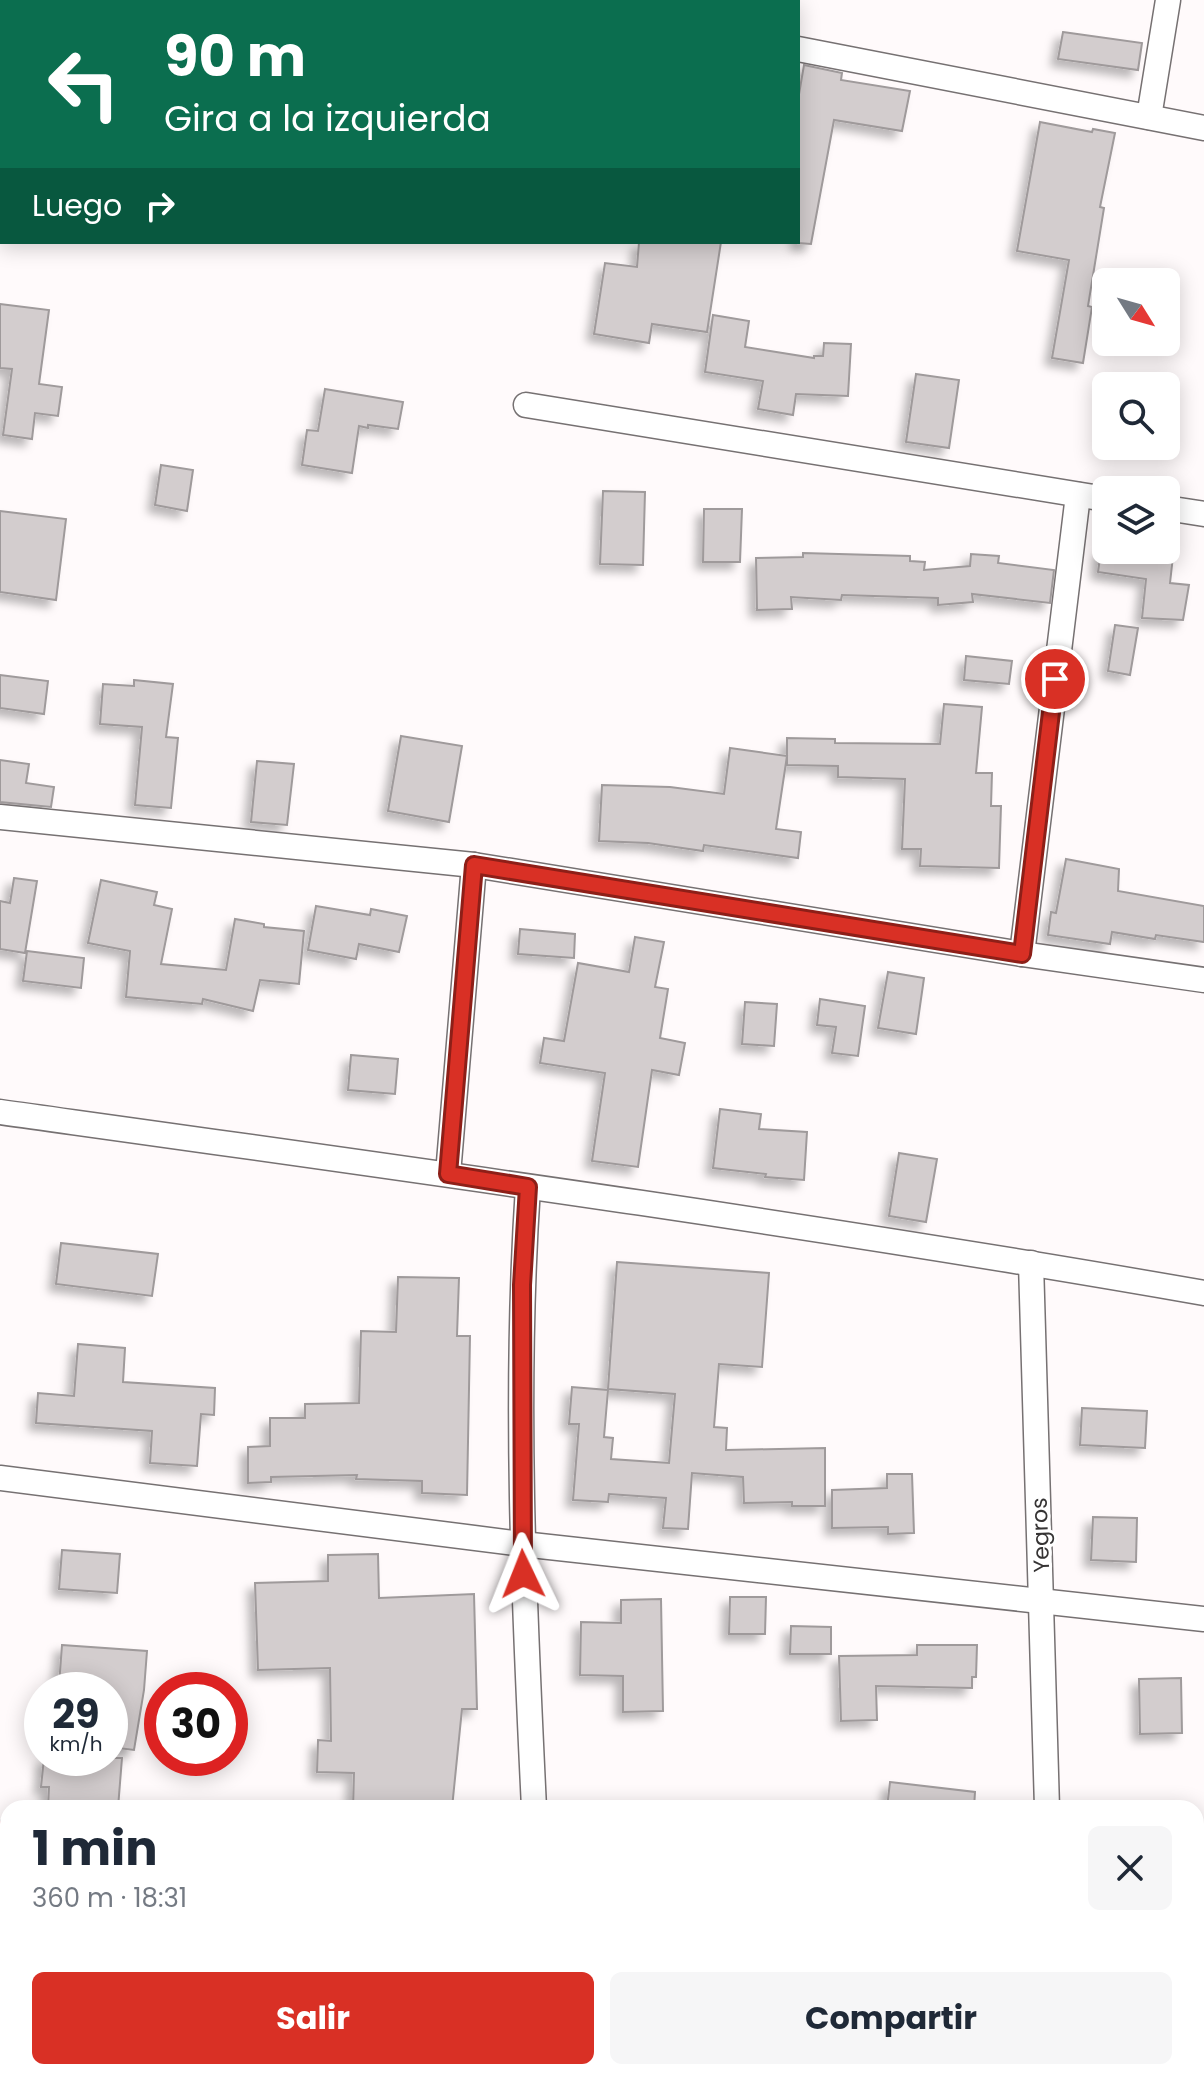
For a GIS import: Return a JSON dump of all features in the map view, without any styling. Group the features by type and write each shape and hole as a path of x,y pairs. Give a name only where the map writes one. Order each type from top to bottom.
{"street":[{"path":"1149,117 1168,0"},
{"path":"800,49 1204,128"},
{"path":"526,405 1092,497"},
{"path":"1022,954 1078,495"},
{"path":"1180,510 1204,514"},
{"path":"0,817 474,865 1022,954 1204,980"},
{"path":"448,1174 474,865"},
{"path":"0,1112 448,1174 1031,1263 1204,1293"},
{"path":"528,1187 522,1285 522,1544 534,1800"},
{"name":"Yegros","path":"1031,1263 1047,1800"},
{"path":"0,1478 522,1544 1204,1619"}],"building":[{"path":"1063,32 1142,43 1138,70 1058,59"},
{"path":"804,65 842,73 841,80 910,91 902,131 834,120 811,244 800,243 800,88"},
{"path":"1040,122 1115,133 1100,207 1104,208 1092,268 1088,306 1092,307 1083,363 1052,358 1069,260 1017,251"},
{"path":"639,244 721,244 707,332 652,324 649,343 594,334 605,263 637,267"},
{"path":"0,304 49,310 39,384 62,387 58,416 35,413 32,439 3,435 12,369 0,368"},
{"path":"713,315 749,321 745,347 814,358 823,356 824,343 851,344 848,396 796,394 793,415 758,409 763,381 705,372"},
{"path":"916,374 959,380 949,448 906,442"},
{"path":"325,389 403,402 398,429 359,426 352,473 302,465 307,430 318,431"},
{"path":"161,465 193,470 187,511 155,505"},
{"path":"603,491 645,492 643,565 600,564"},
{"path":"704,509 742,509 740,562 703,562"},
{"path":"0,511 66,519 56,600 0,592"},
{"path":"803,553 910,556 910,561 925,562 924,570 970,566 971,554 999,556 998,563 1054,570 1050,603 972,594 973,602 938,605 938,598 842,595 841,600 791,597 792,609 757,610 756,558 803,557"},
{"path":"1099,564 1172,564 1170,583 1189,585 1183,620 1142,618 1146,579 1098,572"},
{"path":"1115,625 1138,628 1130,675 1108,671"},
{"path":"966,656 1012,661 1009,684 964,680"},
{"path":"0,675 48,681 44,714 0,708"},
{"path":"134,680 173,684 166,737 178,738 171,808 135,805 142,727 100,724 103,684 134,686"},
{"path":"944,704 982,707 976,773 992,773 991,806 1001,806 999,868 920,866 921,849 902,849 905,779 838,777 838,766 787,765 787,738 835,739 835,743 940,744"},
{"path":"401,736 462,746 449,822 388,811"},
{"path":"730,748 787,756 776,829 801,832 798,858 704,845 703,851 648,843 599,841 602,785 670,787 724,794"},
{"path":"0,760 29,764 26,783 54,787 51,807 0,802"},
{"path":"257,761 294,764 287,825 251,822"},
{"path":"1066,859 1119,869 1118,891 1204,906 1204,942 1112,932 1110,944 1048,935 1051,912 1056,913"},
{"path":"14,878 37,881 25,953 0,949 0,901 10,903"},
{"path":"101,880 157,892 154,905 172,909 161,964 226,970 235,919 264,924 264,927 304,931 299,984 260,980 253,1011 203,999 202,1004 126,997 130,951 88,943"},
{"path":"316,906 370,915 371,909 407,916 399,952 359,944 356,959 308,950"},
{"path":"520,929 575,934 574,958 518,954"},
{"path":"635,937 664,942 655,987 668,989 660,1038 685,1043 679,1075 652,1070 638,1167 592,1161 605,1073 540,1063 544,1038 564,1041 578,963 629,972"},
{"path":"27,951 84,958 81,988 23,981"},
{"path":"888,972 924,978 916,1034 878,1028"},
{"path":"820,999 865,1006 858,1056 832,1053 836,1027 817,1025"},
{"path":"745,1002 777,1004 774,1046 742,1044"},
{"path":"351,1055 398,1059 395,1094 348,1090"},
{"path":"720,1109 761,1114 759,1129 807,1132 804,1180 713,1168"},
{"path":"899,1153 937,1159 926,1222 889,1216"},
{"path":"61,1243 158,1254 152,1296 56,1284"},
{"path":"617,1262 769,1273 762,1367 719,1364 714,1427 727,1428 726,1450 825,1448 825,1506 792,1506 792,1502 744,1503 743,1477 692,1473 688,1529 663,1528 666,1498 609,1494 608,1502 573,1500 579,1424 569,1424 572,1387 608,1390 604,1437 613,1438 611,1459 669,1463 675,1394 608,1389"},
{"path":"398,1277 459,1278 457,1336 470,1336 467,1495 422,1493 422,1481 356,1479 357,1475 271,1477 271,1482 248,1483 248,1447 270,1446 270,1418 305,1418 305,1404 359,1403 361,1331 396,1332"},
{"path":"78,1344 125,1348 123,1382 215,1388 214,1415 201,1414 197,1466 150,1463 152,1431 36,1423 38,1393 74,1396"},
{"path":"1082,1408 1147,1411 1145,1448 1080,1445"},
{"path":"887,1474 912,1474 914,1533 888,1534 888,1527 832,1528 832,1490 887,1488"},
{"path":"1093,1517 1137,1518 1136,1562 1091,1560"},
{"path":"62,1550 120,1554 117,1593 59,1589"},
{"path":"378,1554 379,1598 474,1594 477,1709 462,1709 453,1800 353,1800 354,1773 317,1772 318,1740 331,1741 330,1668 258,1670 255,1583 328,1581 328,1555"},
{"path":"730,1597 766,1597 765,1634 729,1634"},
{"path":"661,1599 663,1711 623,1712 623,1676 580,1675 581,1622 621,1623 621,1600"},
{"path":"791,1626 831,1627 831,1654 790,1654"},
{"path":"62,1645 147,1651 134,1750 128,1749 128,1672 60,1672"},
{"path":"917,1645 977,1645 976,1677 972,1677 972,1688 876,1686 877,1720 841,1721 839,1656 917,1655"},
{"path":"1181,1678 1182,1733 1140,1734 1139,1679"},
{"path":"42,1776 121,1776 119,1800 48,1800 49,1787 41,1787"},
{"path":"890,1782 975,1792 974,1800 888,1800"}],"route":[{"path":"523,1574 522,1285 528,1187 448,1174 474,865 1022,954 1055,679"}]}
